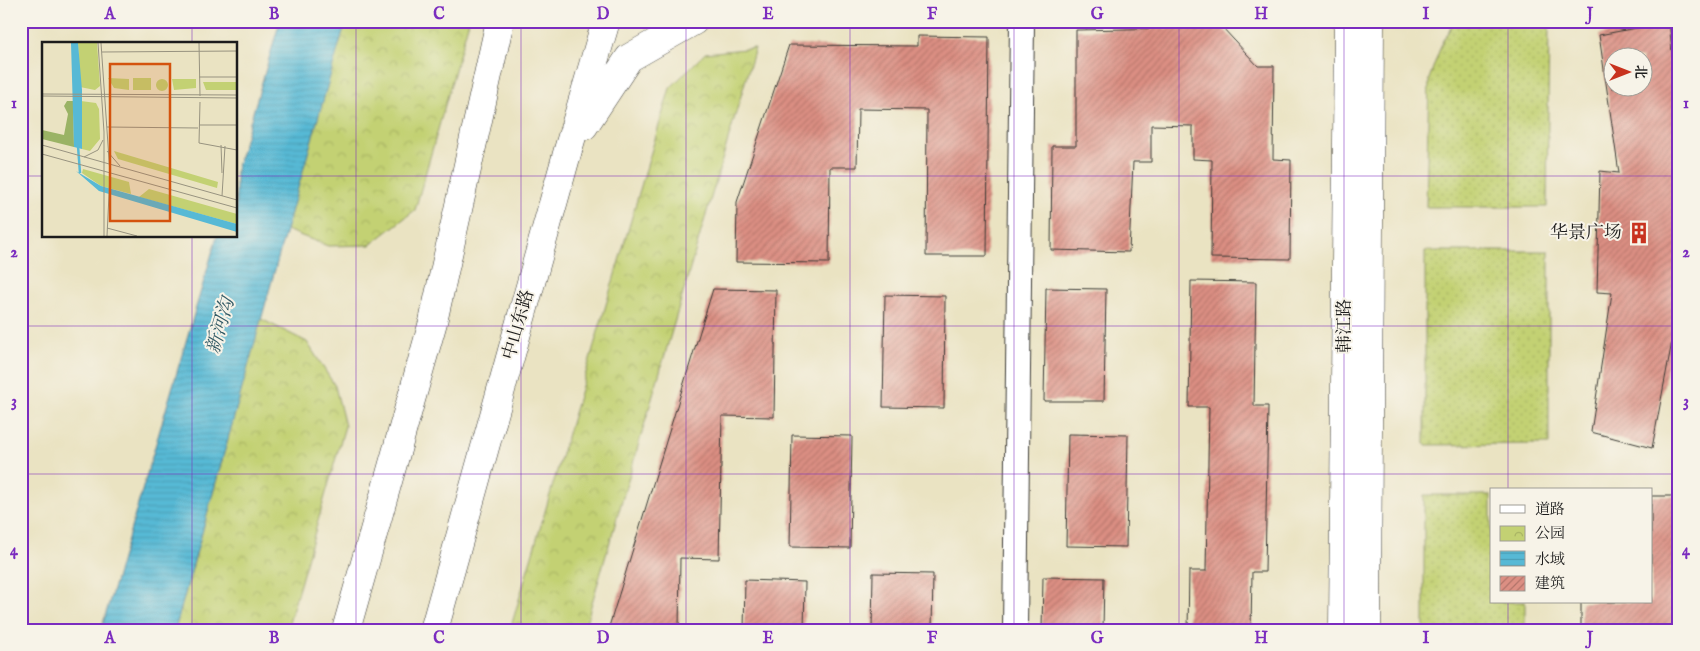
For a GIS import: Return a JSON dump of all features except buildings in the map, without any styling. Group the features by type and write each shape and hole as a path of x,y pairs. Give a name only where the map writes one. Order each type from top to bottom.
{"main road":[{"path":"346,630 433,322 500,21"},
{"name":"中山东路","path":"434,630 568,150 606,21"},
{"path":"568,150 629,58 694,21"},
{"name":"韩江路","path":"1343,630 1348,21"},
{"name":"韩江路","path":"1367,630 1370,21"}],"street":[{"path":"1015,630 1022,21"}],"green space":[{"path":"345,21 469,21 415,210 370,245 328,246 286,230"},
{"path":"1455,21 1549,21 1547,207 1426,207 1429,79 1443,40"},
{"path":"755,48 584,630 510,630 670,88 705,53"},
{"path":"1425,251 1549,251 1549,444 1425,445"},
{"path":"261,319 307,342 335,386 345,426 287,630 175,630"},
{"path":"1424,495 1490,495 1490,604 1525,604 1525,630 1424,630"}],"water":[{"name":"新河沟","path":"280,21 346,21 175,630 101,630 216,238 238,238 238,163"}],"place":[{"name":"华景广场","path":"1639,233"}]}
